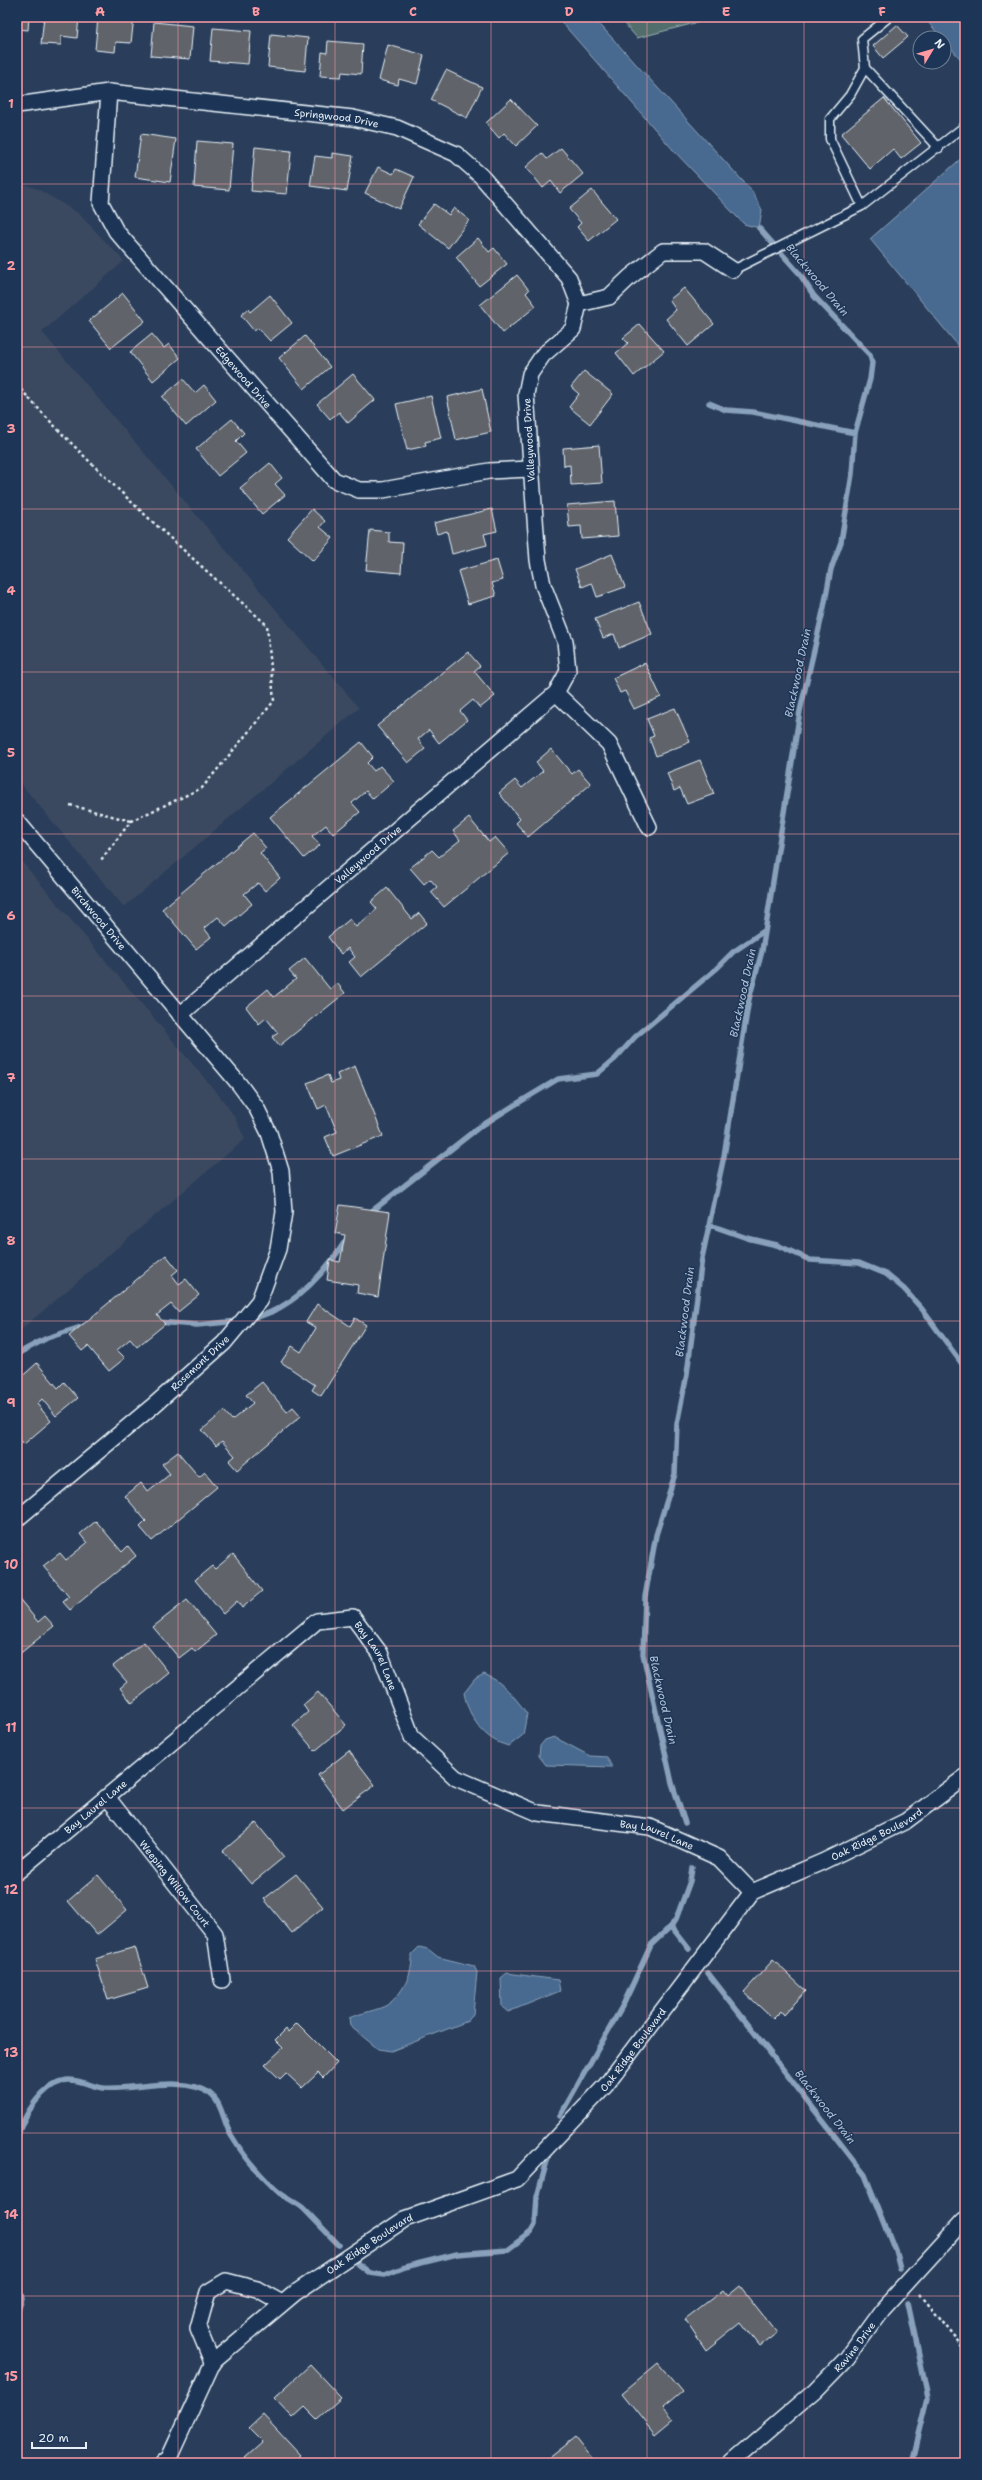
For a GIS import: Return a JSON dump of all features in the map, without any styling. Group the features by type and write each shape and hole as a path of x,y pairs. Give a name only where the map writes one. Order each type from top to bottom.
{"street":[{"name":"Springwood Drive","path":"17,105 109,92 353,118 397,128 456,154 480,176 569,278 579,304"},
{"name":"Edgewood Drive","path":"109,92 101,202 116,232 334,480 359,490 383,490 489,471 530,469"},
{"path":"579,304 609,297 630,277 663,251 704,251 733,270"},
{"name":"Valleywood Drive","path":"180,1015 556,693 568,671 565,641 543,585 538,560 530,469 526,394 530,374 543,355 573,329 579,304"},
{"path":"556,693 609,744 649,827"},
{"name":"Birchwood Drive","path":"17,821 180,1015"},
{"name":"Rosemont Drive","path":"17,1519 154,1405 224,1343 259,1300 278,1249 284,1212 281,1171 269,1133 256,1107 239,1084 180,1015"},
{"name":"Bay Laurel Lane","path":"17,1872 317,1621 353,1617 380,1653 412,1737 456,1778 538,1813 650,1827 719,1858 752,1892"},
{"name":"Oak Ridge Boulevard","path":"163,2463 169,2458 212,2364 282,2303 405,2218 517,2179 606,2085 752,1892 822,1862 906,1821 965,1777"},
{"name":"Weeping Willow Court","path":"107,1797 215,1934 222,1980"},
{"name":"Ravine Drive","path":"731,2463 815,2390 847,2358 882,2310 965,2219"},
{"path":"212,2364 198,2328 208,2292 226,2281 257,2290 282,2303"}],"lane":[{"path":"862,206 830,139 830,119 850,95 865,68 862,39 889,17"},
{"path":"865,68 939,148"},
{"path":"733,270 862,206 939,148 965,126"}],"path":[{"path":"17,385 39,410 158,527 267,625 274,701 202,788 131,821 101,860"},
{"path":"70,805 131,821"},
{"path":"908,2281 965,2351"}],"shaded area":[{"path":"557,17 593,17 752,191 762,210 759,228 744,224 737,217 674,151"},
{"path":"931,17 965,17 965,64 952,49 952,30 935,30 927,21"},
{"path":"965,155 965,354 870,239"},
{"path":"17,182 38,189 78,213 124,261 42,332 359,708 124,907 17,779"},
{"path":"17,856 222,1099 234,1116 245,1139 17,1333"},
{"path":"484,1674 491,1677 503,1686 527,1714 523,1735 509,1746 492,1739 485,1733 469,1711 464,1693 475,1679"},
{"path":"554,1737 590,1756 607,1757 612,1767 546,1765 539,1756 540,1746 545,1740"},
{"path":"419,1947 428,1949 438,1957 474,1966 477,1972 473,2014 468,2021 391,2051 378,2049 350,2026 349,2018 384,2007 398,1995 409,1976 412,1954"},
{"path":"507,1973 558,1980 560,1991 508,2012 502,2007 501,1978"}],"green space":[{"path":"619,17 705,17 699,22 637,38"}],"building":[{"path":"17,17 29,17 28,30 17,29"},
{"path":"44,17 79,17 77,38 61,36 61,45 41,44"},
{"path":"98,17 134,17 131,43 116,42 115,52 95,50"},
{"path":"154,22 193,26 190,59 151,56"},
{"path":"897,25 908,37 883,58 873,46"},
{"path":"213,28 251,31 248,64 210,61"},
{"path":"271,34 308,38 305,71 268,67"},
{"path":"328,41 363,44 361,74 342,72 341,77 320,76 322,52 327,53"},
{"path":"388,45 424,55 417,84 399,79 398,85 379,80"},
{"path":"446,70 482,87 467,118 431,100"},
{"path":"884,98 921,143 901,159 893,149 870,169 841,134"},
{"path":"511,99 537,126 516,146 504,133 499,138 486,123"},
{"path":"141,134 176,139 170,182 135,177"},
{"path":"197,141 233,144 229,190 194,187"},
{"path":"255,147 291,151 287,194 251,191"},
{"path":"561,148 583,174 560,193 551,181 543,188 526,167 542,153 547,159"},
{"path":"332,153 353,156 347,191 310,186 315,156 332,158"},
{"path":"378,167 393,174 396,169 414,177 399,209 365,193"},
{"path":"592,190 616,219 589,241 577,227 581,223 569,209"},
{"path":"434,204 449,215 454,208 469,220 448,248 418,224"},
{"path":"478,238 489,252 494,248 507,264 479,286 456,257"},
{"path":"517,275 529,290 526,293 536,306 503,333 480,305"},
{"path":"684,288 714,324 688,346 666,319 676,310 669,300"},
{"path":"123,293 145,321 111,348 89,321"},
{"path":"270,295 292,323 270,341 258,328 254,331 241,315 248,309 250,312"},
{"path":"640,324 664,351 634,376 616,353 628,343 623,338"},
{"path":"152,334 164,348 169,344 180,358 153,381 130,352"},
{"path":"305,336 330,367 304,389 279,358"},
{"path":"584,371 613,394 590,424 569,407 579,394 571,387"},
{"path":"353,374 375,400 348,423 339,412 330,419 317,404"},
{"path":"183,379 195,393 204,385 216,400 186,426 162,397"},
{"path":"482,389 491,432 456,440 447,397"},
{"path":"431,396 441,438 425,442 426,446 407,450 396,404"},
{"path":"232,419 244,433 236,441 246,453 218,476 196,449"},
{"path":"599,445 602,483 571,485 570,465 564,466 563,448"},
{"path":"270,463 282,478 275,484 285,495 262,514 240,488"},
{"path":"615,501 618,536 582,539 581,526 569,527 567,505"},
{"path":"312,509 325,521 320,527 333,538 313,561 287,537"},
{"path":"492,509 497,531 484,534 487,545 452,554 447,531 437,534 434,523"},
{"path":"370,530 389,532 389,542 403,543 401,573 366,570"},
{"path":"612,554 625,587 597,597 592,583 582,587 575,569"},
{"path":"497,560 503,580 492,583 496,596 468,604 458,571"},
{"path":"639,602 652,634 619,648 614,634 603,638 595,619"},
{"path":"468,652 480,666 474,671 495,696 480,708 473,700 460,711 467,720 439,743 429,730 418,739 425,749 408,763 377,726"},
{"path":"645,663 661,697 634,709 625,691 620,693 613,678"},
{"path":"675,708 690,742 656,756 649,738 654,736 647,719"},
{"path":"361,742 373,757 367,763 374,771 380,766 394,781 373,799 366,791 352,803 360,812 333,834 326,825 312,836 320,845 304,858 270,817"},
{"path":"551,749 572,774 578,769 591,784 528,837 516,823 520,819 499,793 515,780 522,788 543,771 536,762"},
{"path":"700,760 714,794 687,804 680,788 674,791 667,773"},
{"path":"469,818 489,842 495,837 509,853 444,907 431,892 437,887 430,879 424,884 410,868 432,850 439,857 460,840 453,831"},
{"path":"253,833 266,848 260,853 280,878 265,891 258,883 244,894 252,904 226,926 218,917 204,928 211,937 196,949 162,909"},
{"path":"387,888 412,919 419,913 427,923 361,977 349,962 355,957 348,948 341,954 328,937 350,919 356,927 377,909 371,902"},
{"path":"305,958 330,989 337,983 345,993 279,1046 272,1037 278,1033 266,1018 259,1024 246,1007 268,989 274,997 296,979 289,971"},
{"path":"355,1066 383,1136 333,1156 325,1137 337,1132 326,1105 318,1109 307,1083 328,1075 331,1083 339,1080 337,1074"},
{"path":"340,1205 390,1212 378,1297 357,1293 358,1285 327,1280 330,1260 340,1262 345,1235 335,1233"},
{"path":"166,1255 178,1270 172,1275 179,1284 186,1279 199,1295 178,1312 171,1304 157,1315 165,1324 137,1347 130,1339 117,1350 125,1358 109,1371 88,1346 82,1351 69,1336"},
{"path":"317,1304 350,1326 355,1318 366,1325 321,1396 312,1390 315,1385 281,1362 292,1346 301,1352 316,1328 306,1322"},
{"path":"37,1363 58,1388 64,1382 78,1398 56,1416 42,1399 37,1404 51,1421 24,1444 17,1436 17,1381"},
{"path":"262,1382 287,1412 293,1407 301,1416 237,1470 229,1461 235,1456 222,1441 216,1446 202,1430 224,1411 232,1420 253,1403 246,1395"},
{"path":"178,1452 199,1477 205,1472 217,1487 152,1541 140,1527 146,1521 125,1496 141,1483 148,1492 170,1474 162,1464"},
{"path":"96,1521 122,1552 128,1546 136,1556 70,1610 63,1602 69,1597 43,1566 60,1553 66,1560 87,1543 80,1534"},
{"path":"233,1554 262,1591 242,1608 237,1601 223,1614 195,1580 212,1566 215,1569"},
{"path":"17,1596 38,1622 45,1616 54,1626 17,1656"},
{"path":"187,1600 216,1635 195,1652 192,1648 179,1658 153,1627"},
{"path":"144,1642 169,1673 132,1703 120,1688 127,1682 113,1666"},
{"path":"318,1692 346,1725 315,1751 293,1725 308,1712 303,1705"},
{"path":"349,1751 375,1785 343,1809 318,1775"},
{"path":"256,1823 284,1857 251,1884 223,1851"},
{"path":"296,1874 323,1907 292,1933 264,1899"},
{"path":"98,1875 127,1910 97,1935 68,1901"},
{"path":"135,1947 148,1988 108,2000 95,1959"},
{"path":"773,1960 806,1991 784,2015 781,2011 773,2019 744,1992"},
{"path":"297,2023 337,2063 323,2078 318,2073 302,2088 286,2073 280,2079 265,2065 283,2048 275,2040 286,2029 288,2032"},
{"path":"740,2286 777,2333 760,2346 741,2322 706,2350 685,2319 723,2290 728,2296"},
{"path":"658,2363 682,2392 663,2408 673,2419 655,2434 622,2393"},
{"path":"310,2365 341,2398 317,2419 305,2407 293,2418 274,2398"},
{"path":"263,2415 300,2455 292,2463 250,2463 245,2458 263,2442 249,2428"},
{"path":"575,2437 596,2463 542,2463"}],"waterway":[{"name":"Blackwood Drain","path":"685,1823 672,1783 643,1654 645,1597 656,1535 675,1474 677,1424 687,1374 702,1258 724,1156 749,999 762,951 800,711 824,607 831,569 841,542 852,474 855,433 870,379 872,363 870,355 814,296 799,273 759,228"},
{"path":"709,403 726,410 753,412 855,433"},
{"path":"367,1215 478,1128 513,1106 558,1079 597,1074 615,1059 635,1037 716,969 733,952 764,931"},
{"path":"710,1225 747,1238 777,1245 810,1260 859,1263 886,1274 904,1289 922,1309 965,1368"},
{"path":"249,1319 264,1315 279,1308 305,1289 317,1278 346,1240"},
{"path":"157,1322 197,1325 238,1321"},
{"path":"17,1354 47,1338 87,1325"},
{"path":"560,2116 624,2003 651,1945 671,1926 676,1919 690,1881 692,1868"},
{"name":"Blackwood Drain","path":"671,1926 689,1949"},
{"name":"Blackwood Drain","path":"708,1973 865,2175 895,2250 900,2269"},
{"path":"17,2138 23,2121 40,2096 47,2089 63,2081 73,2080 104,2088 158,2084 185,2085 198,2088 214,2097 220,2107 228,2130 257,2171 278,2192 303,2208 339,2245"},
{"path":"357,2263 370,2273 385,2275 405,2267 457,2254 507,2250 531,2232 535,2225 537,2197 550,2150"},
{"path":"17,2275 22,2299 17,2313"},
{"name":"Blackwood Drain","path":"908,2303 928,2398 912,2463"}]}
